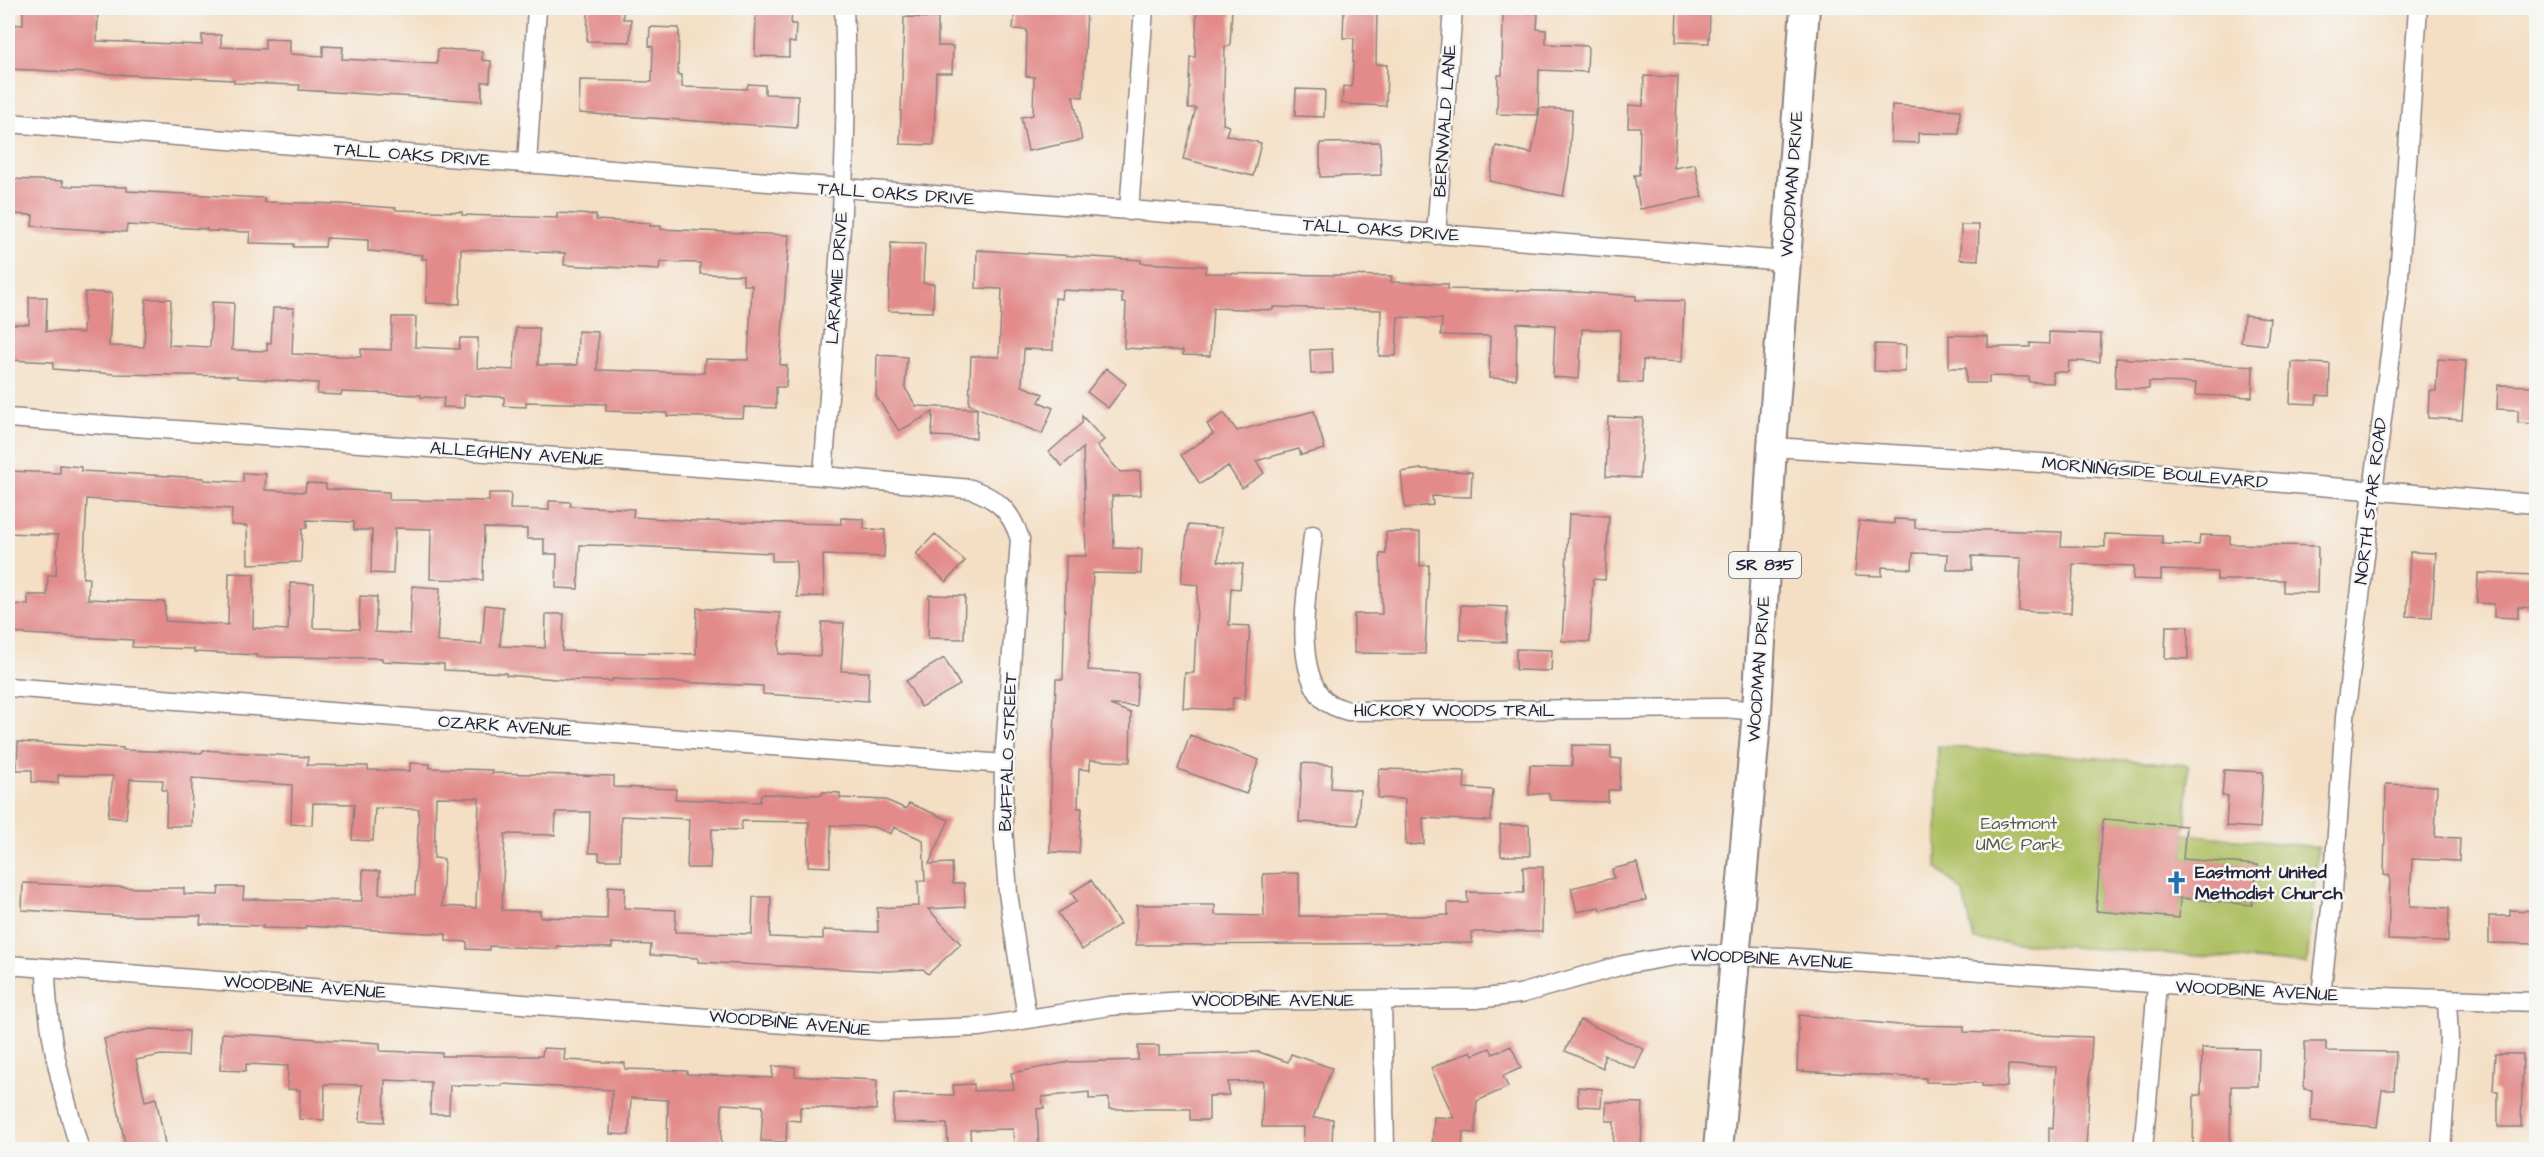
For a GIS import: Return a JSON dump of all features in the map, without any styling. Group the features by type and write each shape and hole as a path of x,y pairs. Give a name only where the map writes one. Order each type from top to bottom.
{"main road":[{"name":"WOODMAN DRIVE","path":"1718,1149 1756,711 1772,447 1805,8"}],"street":[{"path":"527,164 537,8"},
{"name":"LARAMIE DRIVE","path":"823,476 843,190 847,78 844,8"},
{"path":"1129,211 1144,8"},
{"name":"BERNWALD LANE","path":"1436,235 1453,8"},
{"name":"NORTH STAR ROAD","path":"2321,995 2333,891 2345,717 2398,290 2418,8"},
{"name":"TALL OAKS DRIVE","path":"8,123 843,190 1786,261"},
{"name":"ALLEGHENY AVENUE","path":"8,418 823,476 971,489 991,496 1004,506 1014,521"},
{"name":"MORNINGSIDE BOULEVARD","path":"1772,447 2041,463 2536,504"},
{"name":"BUFFALO STREET","path":"1014,521 1020,539 1004,764 1003,828 1008,893 1027,1018"},
{"name":"HICKORY WOODS TRAIL","path":"1313,534 1305,636 1306,662 1312,681 1323,699 1334,707 1348,711 1724,708 1756,711"},
{"name":"OZARK AVENUE","path":"8,687 1004,764"},
{"name":"WOODBINE AVENUE","path":"8,965 879,1031 979,1027 1109,1006 1184,1001 1476,999 1520,994 1623,965 1686,954 1783,957 2321,995 2536,1002"},
{"path":"46,968 46,995 54,1049 80,1149"},
{"path":"2143,1149 2157,985"},
{"path":"2441,1149 2449,1039 2447,999"},
{"path":"1382,1000 1384,1149"}],"green space":[{"name":"Eastmont UMC Park","path":"1938,746 2188,765 2186,826 2103,820 2096,911 2178,918 2181,899 2252,905 2255,866 2183,859 2185,834 2318,847 2307,964 1974,940 1963,892 1937,868"}],"building":[{"path":"23,8 98,8 97,41 202,45 202,35 221,35 221,47 265,49 265,39 290,40 290,54 323,56 323,46 343,47 342,59 437,64 438,49 482,51 482,60 491,61 490,82 482,82 482,101 299,90 300,85 234,83 234,80 8,69 8,24 23,25"},
{"path":"588,8 623,8 623,19 631,19 630,42 587,41"},
{"path":"756,8 792,8 791,24 796,24 795,43 789,42 789,57 755,56"},
{"path":"1015,8 1087,8 1083,97 1073,96 1082,140 1028,151 1021,117 1033,115 1034,77 1026,76 1027,30 1013,29"},
{"path":"1197,8 1232,8 1230,46 1225,46 1223,124 1229,126 1226,135 1261,143 1253,176 1183,159 1196,108 1188,108 1190,57 1195,57"},
{"path":"1344,8 1377,8 1376,64 1387,65 1386,106 1342,104 1343,86 1352,87 1354,38 1343,38"},
{"path":"1677,8 1710,8 1709,43 1676,42"},
{"path":"1503,13 1538,13 1537,29 1546,30 1546,44 1588,46 1587,72 1539,70 1538,115 1497,114 1498,75 1502,75"},
{"path":"904,17 938,18 938,46 953,46 952,73 936,73 934,145 900,144"},
{"path":"650,27 679,28 678,75 682,75 682,87 747,89 748,84 765,85 765,94 798,95 797,128 579,113 580,80 652,82 653,47 649,46"},
{"path":"1644,76 1678,77 1674,168 1695,164 1702,197 1640,209 1634,175 1639,175 1640,127 1628,127 1629,105 1643,106"},
{"path":"1296,89 1325,90 1324,117 1295,116"},
{"path":"1892,105 1960,110 1959,134 1918,133 1918,143 1891,142"},
{"path":"1540,108 1572,110 1569,164 1563,196 1489,181 1496,146 1532,153"},
{"path":"1380,142 1381,175 1320,177 1320,143"},
{"path":"9,179 63,181 63,186 127,187 127,191 264,198 264,202 340,204 396,208 396,210 462,212 462,215 557,218 557,213 596,215 596,220 650,223 650,226 661,226 661,229 789,235 780,365 787,365 786,387 776,387 776,408 744,407 743,418 667,416 667,413 606,411 606,404 526,402 526,407 504,406 504,397 464,395 464,408 443,407 444,398 421,397 421,395 342,392 341,395 317,394 318,383 237,378 237,376 114,374 53,369 53,362 8,360 8,332 11,332 11,324 29,324 29,297 47,297 46,331 83,333 85,292 112,293 109,346 144,347 146,299 171,299 169,345 210,347 212,302 234,303 232,350 267,351 267,343 271,343 273,308 294,308 292,354 361,357 361,349 391,350 392,317 416,317 415,347 459,349 460,338 478,338 477,368 514,370 516,328 539,328 538,365 577,365 578,331 598,332 597,370 704,373 705,359 748,360 752,285 743,285 743,275 700,274 700,263 660,262 659,270 564,265 565,253 461,249 460,304 426,303 427,259 422,259 423,255 368,251 368,240 326,238 325,247 294,247 294,244 249,243 250,232 127,225 126,232 32,226 33,215 8,214"},
{"path":"1961,225 1979,225 1978,260 1960,259"},
{"path":"891,243 925,244 923,283 934,284 933,312 888,311"},
{"path":"977,250 1206,266 1205,273 1392,276 1391,282 1448,284 1448,289 1576,292 1636,296 1636,300 1684,301 1682,362 1643,360 1642,383 1619,382 1620,330 1582,329 1579,379 1553,377 1555,325 1517,323 1516,379 1489,378 1490,336 1441,335 1442,319 1398,317 1396,356 1379,356 1381,310 1273,307 1273,310 1213,308 1210,356 1183,355 1183,351 1124,348 1126,303 1122,303 1122,293 1062,290 1061,299 1055,298 1053,350 1024,349 1022,386 1043,394 1039,402 1053,408 1042,434 969,404 971,356 999,357 1002,289 976,288"},
{"path":"2244,315 2270,318 2267,345 2241,342"},
{"path":"2049,332 2101,334 2100,362 2069,361 2068,372 2053,372 2053,383 2029,382 2029,377 1989,376 1989,383 1966,383 1966,368 1949,368 1949,335 1988,336 1988,347 2030,347 2030,343 2049,344"},
{"path":"1875,344 1906,345 1905,372 1874,371"},
{"path":"1332,349 1333,373 1311,374 1310,350"},
{"path":"877,355 907,357 905,388 916,406 977,409 976,438 932,436 933,412 899,431 876,396"},
{"path":"2116,358 2253,366 2252,397 2195,395 2196,383 2149,382 2149,389 2115,388"},
{"path":"2438,359 2466,361 2462,420 2428,418 2429,391 2436,391"},
{"path":"2292,362 2330,364 2329,396 2317,395 2316,404 2290,403"},
{"path":"1106,368 1126,384 1108,408 1087,392"},
{"path":"2498,385 2536,386 2536,424 2518,423 2518,410 2497,409"},
{"path":"1314,411 1325,449 1301,455 1299,449 1256,461 1264,473 1242,488 1228,466 1200,484 1181,455 1213,434 1207,424 1224,413 1237,431"},
{"path":"1082,416 1104,440 1097,446 1120,472 1140,471 1141,495 1112,496 1114,548 1142,549 1141,574 1093,573 1088,670 1138,673 1136,706 1110,705 1131,713 1130,762 1090,760 1090,770 1079,769 1078,808 1082,808 1079,853 1050,852 1052,741 1054,741 1056,679 1063,679 1066,556 1086,556 1083,448 1062,466 1049,452 1082,423"},
{"path":"1608,417 1643,418 1640,478 1606,476"},
{"path":"60,465 81,467 81,471 243,482 243,473 266,474 265,490 305,492 306,483 326,484 326,489 389,492 389,500 489,501 489,493 511,493 510,509 549,510 549,501 571,502 570,506 634,509 633,517 695,521 841,524 841,518 864,519 864,529 885,530 884,557 823,555 824,596 797,597 796,561 772,561 772,553 632,546 580,545 578,589 556,588 557,554 544,554 544,539 527,539 527,529 484,528 483,580 430,579 431,529 395,528 393,574 371,573 372,530 354,530 354,522 307,520 307,528 302,528 301,562 248,564 247,526 231,525 232,509 87,499 83,578 89,578 88,599 165,602 165,621 228,625 229,573 254,574 253,628 288,630 290,583 314,584 313,628 359,629 360,596 377,597 375,632 410,634 412,586 440,588 437,642 482,644 485,605 503,607 500,646 545,648 546,614 564,614 562,651 696,654 697,608 780,613 779,654 820,656 822,622 844,623 841,671 869,672 868,701 763,694 763,686 612,679 612,681 568,680 506,675 506,673 444,670 444,664 382,661 382,658 256,657 257,655 194,652 194,649 132,647 133,640 8,633 9,604 28,605 28,595 47,595 48,575 56,575 58,535 8,533 8,471 60,473"},
{"path":"1421,469 1472,472 1471,497 1432,496 1433,505 1405,508 1401,472"},
{"path":"1569,514 1609,516 1605,580 1593,579 1590,642 1562,641"},
{"path":"1894,519 1915,520 1915,528 2062,532 2061,546 2105,547 2105,534 2162,536 2162,544 2199,545 2200,535 2230,536 2230,544 2318,546 2317,593 2283,592 2283,580 2217,580 2217,572 2161,570 2161,580 2133,579 2134,566 2073,564 2071,613 2019,611 2021,558 1972,556 1972,570 1947,570 1948,554 1913,553 1912,569 1882,567 1882,576 1855,575 1859,521 1894,524"},
{"path":"1188,525 1222,528 1218,561 1243,564 1240,589 1231,588 1229,625 1250,626 1245,699 1233,698 1232,710 1183,708 1185,673 1194,673 1198,585 1181,583"},
{"path":"1386,532 1420,532 1420,566 1429,565 1425,654 1354,653 1354,614 1382,614 1380,554 1386,554"},
{"path":"935,534 965,561 946,582 916,554"},
{"path":"2410,552 2436,553 2432,617 2407,616"},
{"path":"2478,573 2536,575 2536,608 2518,607 2518,618 2494,617 2494,604 2477,603"},
{"path":"929,595 965,596 964,639 928,638"},
{"path":"1461,605 1507,607 1506,642 1460,640"},
{"path":"2166,626 2188,626 2188,659 2165,658"},
{"path":"1516,649 1552,650 1551,671 1516,670"},
{"path":"944,658 960,685 921,707 906,681"},
{"path":"1190,735 1259,760 1246,794 1178,769"},
{"path":"18,742 123,748 123,750 202,753 203,750 308,757 307,765 368,766 368,770 410,771 410,763 430,764 430,768 492,770 492,773 614,776 614,787 676,789 675,799 760,802 761,794 822,795 823,792 840,793 840,798 886,800 906,809 909,803 949,820 929,864 952,863 953,884 964,883 965,907 928,909 961,944 928,974 923,969 887,971 698,962 698,958 650,955 651,945 612,943 612,948 557,946 557,949 489,946 489,950 467,949 467,942 446,941 446,934 305,926 305,929 262,928 263,926 200,924 201,916 122,916 22,910 23,883 184,888 184,894 218,895 219,887 244,887 243,899 362,901 363,870 380,871 379,894 415,895 419,809 375,808 373,841 352,840 354,804 313,803 312,825 291,824 292,785 192,778 191,826 166,826 167,790 162,790 163,780 130,779 126,819 108,817 113,776 58,775 58,783 32,782 32,770 17,770","holes":["436,797 479,798 476,908 442,906 444,859 434,858","556,812 590,812 589,853 599,853 599,860 620,860 621,816 689,819 687,868 710,868 712,829 741,830 742,821 809,822 808,866 830,867 831,825 874,827 891,834 894,827 923,840 925,881 918,881 919,906 877,908 878,932 823,930 823,939 770,937 771,897 753,897 752,934 675,932 676,910 624,908 625,887 608,886 607,919 540,917 540,911 502,910 505,834 555,835"]},
{"path":"1572,745 1611,746 1611,758 1621,759 1619,790 1608,790 1608,802 1550,800 1549,793 1529,795 1530,765 1572,766"},
{"path":"1302,763 1332,765 1331,788 1360,790 1358,825 1299,822"},
{"path":"1379,769 1465,771 1464,788 1493,790 1491,821 1423,818 1424,844 1406,845 1405,799 1378,798"},
{"path":"2224,770 2263,772 2260,828 2226,826 2228,796 2222,796"},
{"path":"2386,784 2437,786 2435,837 2460,838 2459,861 2412,859 2410,906 2449,908 2448,942 2388,940 2390,876 2384,875"},
{"name":"Eastmont United Methodist Church","path":"2103,819 2186,826 2183,859 2258,865 2252,905 2180,898 2179,918 2096,911"},
{"path":"1500,825 1529,825 1530,856 1501,856"},
{"path":"1637,863 1646,900 1600,910 1599,907 1577,912 1571,888 1614,878 1612,869"},
{"path":"1523,867 1543,867 1542,932 1472,932 1472,943 1136,945 1137,905 1215,905 1215,915 1264,916 1263,874 1299,873 1299,916 1429,916 1448,915 1448,903 1468,903 1467,892 1524,893"},
{"path":"1091,880 1120,924 1082,950 1058,913 1077,901 1071,893"},
{"path":"2510,910 2536,911 2536,944 2489,943 2489,916 2510,916"},
{"path":"1799,1015 1899,1025 1964,1026 1964,1032 2092,1037 2086,1149 2049,1149 2049,1127 2053,1128 2056,1067 2008,1065 2007,1087 1982,1086 1982,1083 1926,1082 1926,1078 1797,1071"},
{"path":"1580,1020 1644,1049 1635,1069 1604,1055 1603,1068 1565,1051"},
{"path":"151,1029 189,1031 188,1056 161,1055 136,1060 145,1101 156,1098 166,1149 126,1149 104,1039"},
{"path":"222,1033 380,1043 380,1051 442,1053 442,1056 542,1056 543,1048 565,1049 564,1060 625,1063 625,1069 687,1071 687,1074 772,1078 773,1066 795,1067 795,1076 877,1080 876,1110 800,1107 800,1121 787,1120 786,1142 761,1141 763,1106 722,1104 721,1149 698,1148 667,1145 668,1100 631,1098 629,1135 610,1134 612,1090 502,1084 502,1086 450,1085 449,1114 430,1114 431,1082 385,1080 384,1122 360,1121 362,1085 325,1084 324,1120 299,1119 300,1090 287,1089 288,1066 246,1064 246,1071 220,1070"},
{"path":"2305,1042 2326,1042 2326,1051 2396,1052 2394,1090 2382,1090 2377,1127 2311,1121 2312,1090 2304,1089"},
{"path":"1138,1046 1159,1046 1159,1055 1259,1052 1288,1062 1291,1054 1332,1068 1313,1118 1333,1119 1332,1149 1303,1149 1304,1127 1262,1127 1263,1081 1228,1082 1229,1095 1209,1096 1209,1120 1190,1120 1190,1109 1109,1109 1109,1098 1089,1099 1089,1092 1042,1097 1044,1108 1037,1109 1039,1149 1014,1149 1013,1129 970,1130 971,1149 948,1149 947,1124 893,1123 894,1094 954,1095 953,1085 974,1084 974,1091 1014,1089 1011,1073 1069,1062 1138,1060"},
{"path":"1511,1046 1521,1068 1503,1076 1508,1087 1477,1101 1475,1133 1463,1132 1462,1149 1432,1149 1434,1117 1454,1118 1431,1068 1471,1051 1473,1055 1490,1048 1493,1054"},
{"path":"2202,1048 2259,1049 2258,1086 2231,1086 2230,1149 2193,1149 2194,1095 2201,1095"},
{"path":"2495,1054 2523,1054 2521,1127 2498,1127 2498,1091 2493,1091"},
{"path":"1578,1087 1602,1089 1601,1107 1578,1106"},
{"path":"1606,1102 1643,1103 1641,1147 1613,1146 1614,1121 1606,1121"}],"place":[{"name":"Eastmont United Methodist Church","path":"2177,882"}]}
